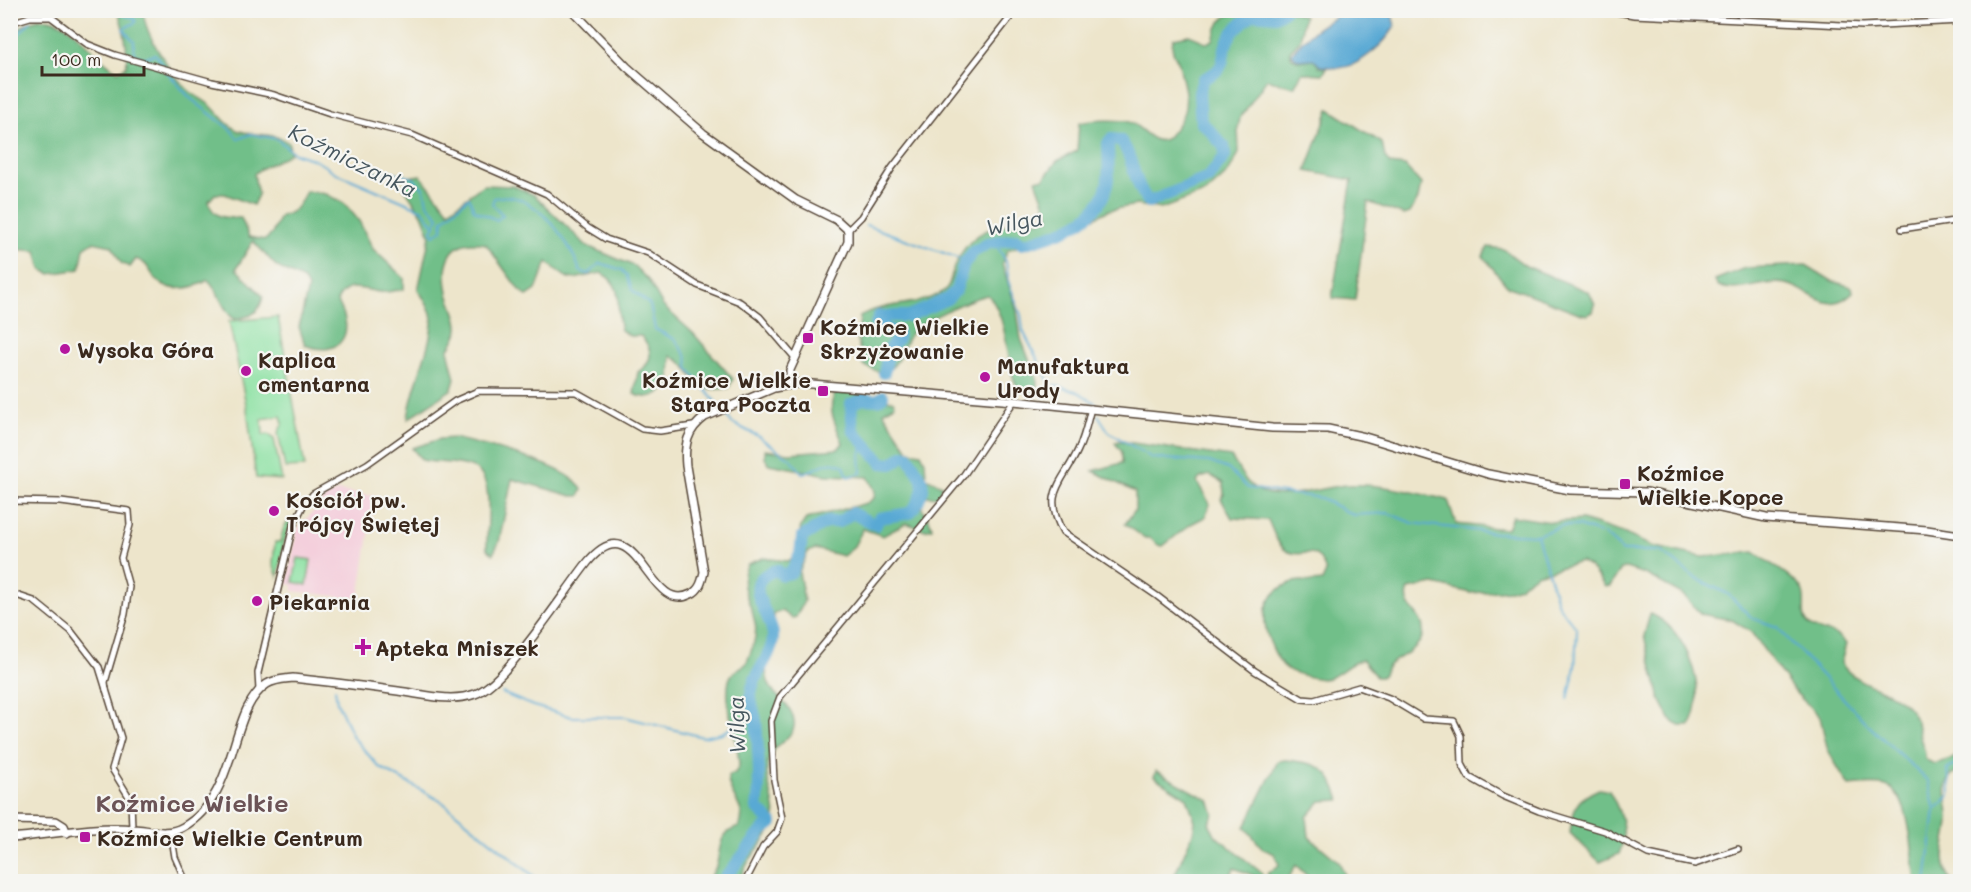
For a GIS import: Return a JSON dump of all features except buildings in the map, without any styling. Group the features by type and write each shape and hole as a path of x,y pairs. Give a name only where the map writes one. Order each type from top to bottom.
{"street":[{"path":"572,10 627,67 703,133 796,200 837,220 848,230"},
{"path":"790,383 790,370 848,242 848,230 861,217 892,168 1016,10"},
{"path":"1606,10 1683,18 1841,26 1960,21"},
{"path":"10,23 30,17 51,17 87,44 115,55 212,82 274,95 330,114 412,135 547,194 606,239 648,254 697,285 731,297 760,317 795,358"},
{"path":"1902,229 1960,220"},
{"path":"260,690 258,674 293,526 303,506 313,494 367,464 455,401 478,391 576,392 642,429 660,431 693,426 714,413 790,383 1014,400 1272,428 1337,430 1472,470 1570,490 1646,492 1766,518 1927,530 1960,535"},
{"path":"745,882 763,847 777,832 782,818 774,780 771,721 780,698 963,476 1014,400"},
{"path":"1091,408 1078,452 1054,491 1053,503 1063,532 1148,589 1255,671 1302,699 1314,700 1359,687 1389,698 1424,719 1454,721 1461,736 1462,764 1469,777 1503,796 1539,811 1605,831 1648,854 1695,864 1738,849"},
{"path":"10,838 67,832 132,829 171,832 181,829 196,818 218,789 244,719 260,690 272,681 293,678 446,697 476,694 497,678 594,556 612,545 622,546 633,553 656,585 667,594 678,597 693,593 700,585 704,572 685,454 693,426"},
{"path":"10,501 61,502 129,510 130,525 121,558 129,586 125,614 105,682 106,690"},
{"path":"10,593 34,601 71,631 99,668 121,738 112,770 131,800 132,829"},
{"path":"10,820 56,821 64,826 67,832"},
{"path":"171,832 175,857 186,882"}],"shaded area":[{"path":"338,491 375,496 359,599 293,591 293,585 287,584 297,530 326,497"}],"green space":[{"path":"118,11 143,11 153,42 173,73 187,89 210,105 230,126 244,132 270,135 289,143 290,153 254,174 258,195 253,205 225,194 215,194 208,202 217,215 241,218 249,237 265,240 272,234 280,216 296,208 306,191 326,194 345,204 359,221 373,249 404,278 404,289 383,292 355,288 345,290 337,301 346,323 345,332 342,340 336,345 318,348 305,345 299,327 308,288 304,280 277,267 253,241 236,269 263,296 260,306 254,313 234,319 208,280 188,288 166,286 160,283 140,261 136,259 130,267 121,263 112,246 93,242 84,248 80,269 50,274 41,269 36,251 14,249 10,220 10,39 19,28 32,21 45,19 57,21 68,27 118,71 126,67 127,53"},
{"path":"1242,11 1291,11 1304,16 1300,40 1290,51 1292,58 1299,61 1313,59 1320,67 1327,68 1323,74 1302,73 1294,87 1267,79 1240,118 1239,153 1228,173 1207,192 1161,209 1137,205 1109,210 1058,237 1029,242 1008,250 1002,263 1017,311 1021,339 1037,379 1034,392 1019,391 1014,381 1004,330 988,295 951,309 916,328 891,368 884,371 875,370 862,364 858,340 860,316 879,308 922,301 941,293 949,284 955,265 964,250 984,232 996,227 1050,218 1036,180 1044,178 1057,161 1077,151 1079,123 1104,120 1124,121 1134,124 1159,141 1169,136 1182,117 1186,98 1180,66 1172,49 1174,38 1189,35 1208,43 1213,40 1217,28 1225,17"},
{"path":"1329,109 1382,143 1385,158 1390,164 1405,166 1421,184 1418,199 1410,213 1404,215 1368,202 1355,300 1332,298 1352,180 1306,171"},
{"path":"420,175 449,211 483,185 514,186 534,195 587,246 634,266 648,280 663,306 693,333 733,379 729,388 706,388 671,356 670,385 653,396 644,397 634,394 638,372 647,364 650,350 641,336 630,336 621,330 617,291 609,278 601,273 567,278 547,262 536,290 527,296 519,290 486,244 473,243 456,248 451,254 446,271 448,293 458,325 457,334 448,350 455,379 452,389 408,419 429,341 432,319 429,307 418,290 430,235 422,214 404,187 409,177"},
{"path":"1488,247 1503,249 1526,266 1589,292 1595,305 1593,312 1587,315 1579,313 1507,286 1483,256"},
{"path":"1806,265 1832,281 1852,287 1853,292 1843,299 1827,302 1786,284 1777,283 1733,289 1717,285 1715,280 1745,268"},
{"path":"278,317 305,467 285,468 278,433 283,423 281,416 262,419 263,435 268,434 274,439 282,480 256,478 247,409 229,321"},
{"path":"852,390 894,401 895,405 884,411 885,415 909,451 921,453 925,461 926,478 942,485 939,497 927,496 920,500 932,528 925,530 906,523 883,536 863,529 853,548 843,556 815,549 808,552 799,572 804,601 796,617 792,618 782,611 774,614 776,644 766,662 769,684 788,707 794,722 792,732 771,753 767,766 775,822 747,865 740,881 705,882 716,866 724,837 739,827 741,820 740,808 731,790 728,776 735,773 739,766 728,691 730,677 746,664 755,639 755,623 743,579 748,564 763,558 788,561 795,557 801,526 806,519 867,503 874,498 875,491 868,477 827,475 769,464 765,458 765,450 790,453 838,449 843,443 833,418 833,399 836,393"},
{"path":"454,438 544,464 562,472 575,481 582,490 579,496 572,496 512,479 499,542 493,554 487,549 487,492 480,473 461,464 422,460 412,448 440,439"},
{"path":"1119,441 1231,457 1249,483 1265,493 1285,495 1347,485 1385,487 1448,500 1456,524 1507,529 1512,516 1551,522 1582,520 1623,533 1651,546 1703,557 1754,552 1799,585 1804,594 1805,618 1810,625 1837,636 1846,644 1841,663 1848,672 1857,679 1898,698 1906,705 1916,719 1925,759 1934,764 1954,758 1960,752 1960,770 1951,776 1946,786 1949,825 1944,855 1951,881 1916,881 1906,814 1895,791 1886,786 1873,784 1849,786 1828,751 1820,717 1793,690 1751,632 1732,620 1701,614 1682,594 1647,575 1626,568 1621,569 1610,586 1605,587 1591,568 1581,562 1536,574 1519,587 1510,590 1471,593 1434,584 1409,589 1408,601 1422,625 1422,637 1415,647 1388,666 1383,676 1376,677 1363,660 1353,663 1328,678 1303,675 1289,670 1278,659 1266,631 1265,613 1271,598 1286,585 1296,581 1322,581 1326,572 1318,557 1310,553 1295,554 1285,550 1278,542 1268,520 1232,518 1221,499 1224,494 1223,483 1210,475 1200,478 1197,482 1210,504 1205,517 1191,524 1163,546 1150,538 1145,538 1125,524 1135,510 1135,492 1093,471 1122,463 1122,452 1115,443"},
{"path":"292,518 283,546 278,577 273,564 275,542 280,542 284,527"},
{"path":"298,558 311,560 307,585 293,582"},
{"path":"1650,614 1663,621 1674,632 1691,662 1696,680 1697,697 1696,712 1690,726 1679,726 1670,719 1660,699 1644,636"},
{"path":"1278,761 1308,763 1322,769 1327,773 1336,789 1340,800 1321,801 1307,817 1309,837 1339,862 1348,881 1312,881 1296,865 1287,881 1271,881 1267,874 1279,865 1275,854 1263,849 1245,827"},
{"path":"1156,771 1209,800 1214,814 1209,823 1216,836 1262,873 1262,879 1234,868 1228,881 1172,881 1193,833 1195,821 1187,798 1154,777"},
{"path":"1599,789 1609,791 1620,814 1623,830 1619,854 1600,862 1570,833 1577,805 1584,797"}],"water":[{"path":"1349,10 1391,11 1395,26 1385,40 1371,53 1347,67 1320,66 1313,59 1300,60 1294,57 1292,53 1311,34 1325,23"}],"waterway":[{"name":"Koźmiczanka","path":"119,10 123,15 134,18 136,22 123,29 134,41 134,54 143,58 155,54 164,66"},
{"name":"Wilga","path":"884,373 890,347 898,339 898,333 876,324 879,316 909,316 947,299 956,290 964,264 973,252 989,243 1017,239 1022,244 1061,232 1085,218 1095,209 1107,185 1108,143 1111,139 1120,140 1124,146 1140,187 1149,202 1208,178 1225,156 1224,146 1201,123 1199,93 1203,79 1212,75 1221,66 1229,38 1243,22 1253,14 1275,16 1285,10"},
{"name":"Koźmiczanka","path":"10,43 31,21"},
{"name":"Koźmiczanka","path":"167,72 190,98 231,130 238,139 251,134 277,139 294,153 315,160 336,173 423,210 434,225"},
{"name":"Koźmiczanka","path":"373,173 390,171 413,178 424,189 427,203 439,217 432,231 434,235 442,230 443,220 469,197 474,210 497,220 503,215 492,204 494,198 508,197 522,200 535,208 558,231 575,258 580,271 589,274 600,263 622,270 627,275 632,290 650,305 655,329 676,340 687,357 688,368 717,404"},
{"path":"866,225 966,261"},
{"path":"995,243 1006,261 1009,283 1021,315 1023,331 1048,380"},
{"path":"1054,385 1078,392 1097,404"},
{"name":"Wilga","path":"722,882 762,831 772,823 757,808 758,754 756,721 751,700 752,687 769,653 773,639 769,620 760,600 759,583 765,575 777,570 782,575 791,573 800,554 802,537 827,522 839,522 852,513 876,525 879,518 910,513 923,490 922,479 908,456 904,455 892,464 882,463 853,430 851,404 864,399 878,400 883,396"},
{"name":"Koźmiczanka","path":"726,415 732,423 756,435 791,459 802,473 827,463 838,463 844,466 848,477 861,473 860,454 864,446"},
{"path":"1098,415 1109,432 1152,458 1209,462 1228,469 1248,488 1321,498 1353,515 1388,513 1412,523 1496,533 1537,535 1562,526 1578,526 1599,533"},
{"path":"1604,534 1623,551 1660,551 1697,579 1728,594 1752,618 1777,627 1867,724 1928,781 1935,810 1926,882"},
{"path":"1537,535 1558,605 1577,629 1575,667 1568,699"},
{"path":"335,689 337,702 353,737 379,767 441,801 541,882"},
{"path":"502,693 533,706 572,717 625,717 703,737 722,733 755,716"},
{"path":"1935,810 1950,795 1948,768 1960,762"}],"place":[{"name":"Koźmice Wielkie Skrzyżowanie","path":"808,338"},
{"name":"Wysoka Góra","path":"65,349"},
{"name":"Kaplica cmentarna","path":"246,371"},
{"name":"Manufaktura Urody","path":"985,377"},
{"name":"Koźmice Wielkie Stara Poczta","path":"823,391"},
{"name":"Koźmice Wielkie Kopce","path":"1625,484"},
{"name":"Kościół pw. Trójcy Świętej","path":"274,511"},
{"name":"Piekarnia","path":"257,601"},
{"name":"Apteka Mniszek","path":"363,647"},
{"name":"Koźmice Wielkie Centrum","path":"85,837"}],"district":[{"name":"Koźmice Wielkie","path":"192,802"}]}
